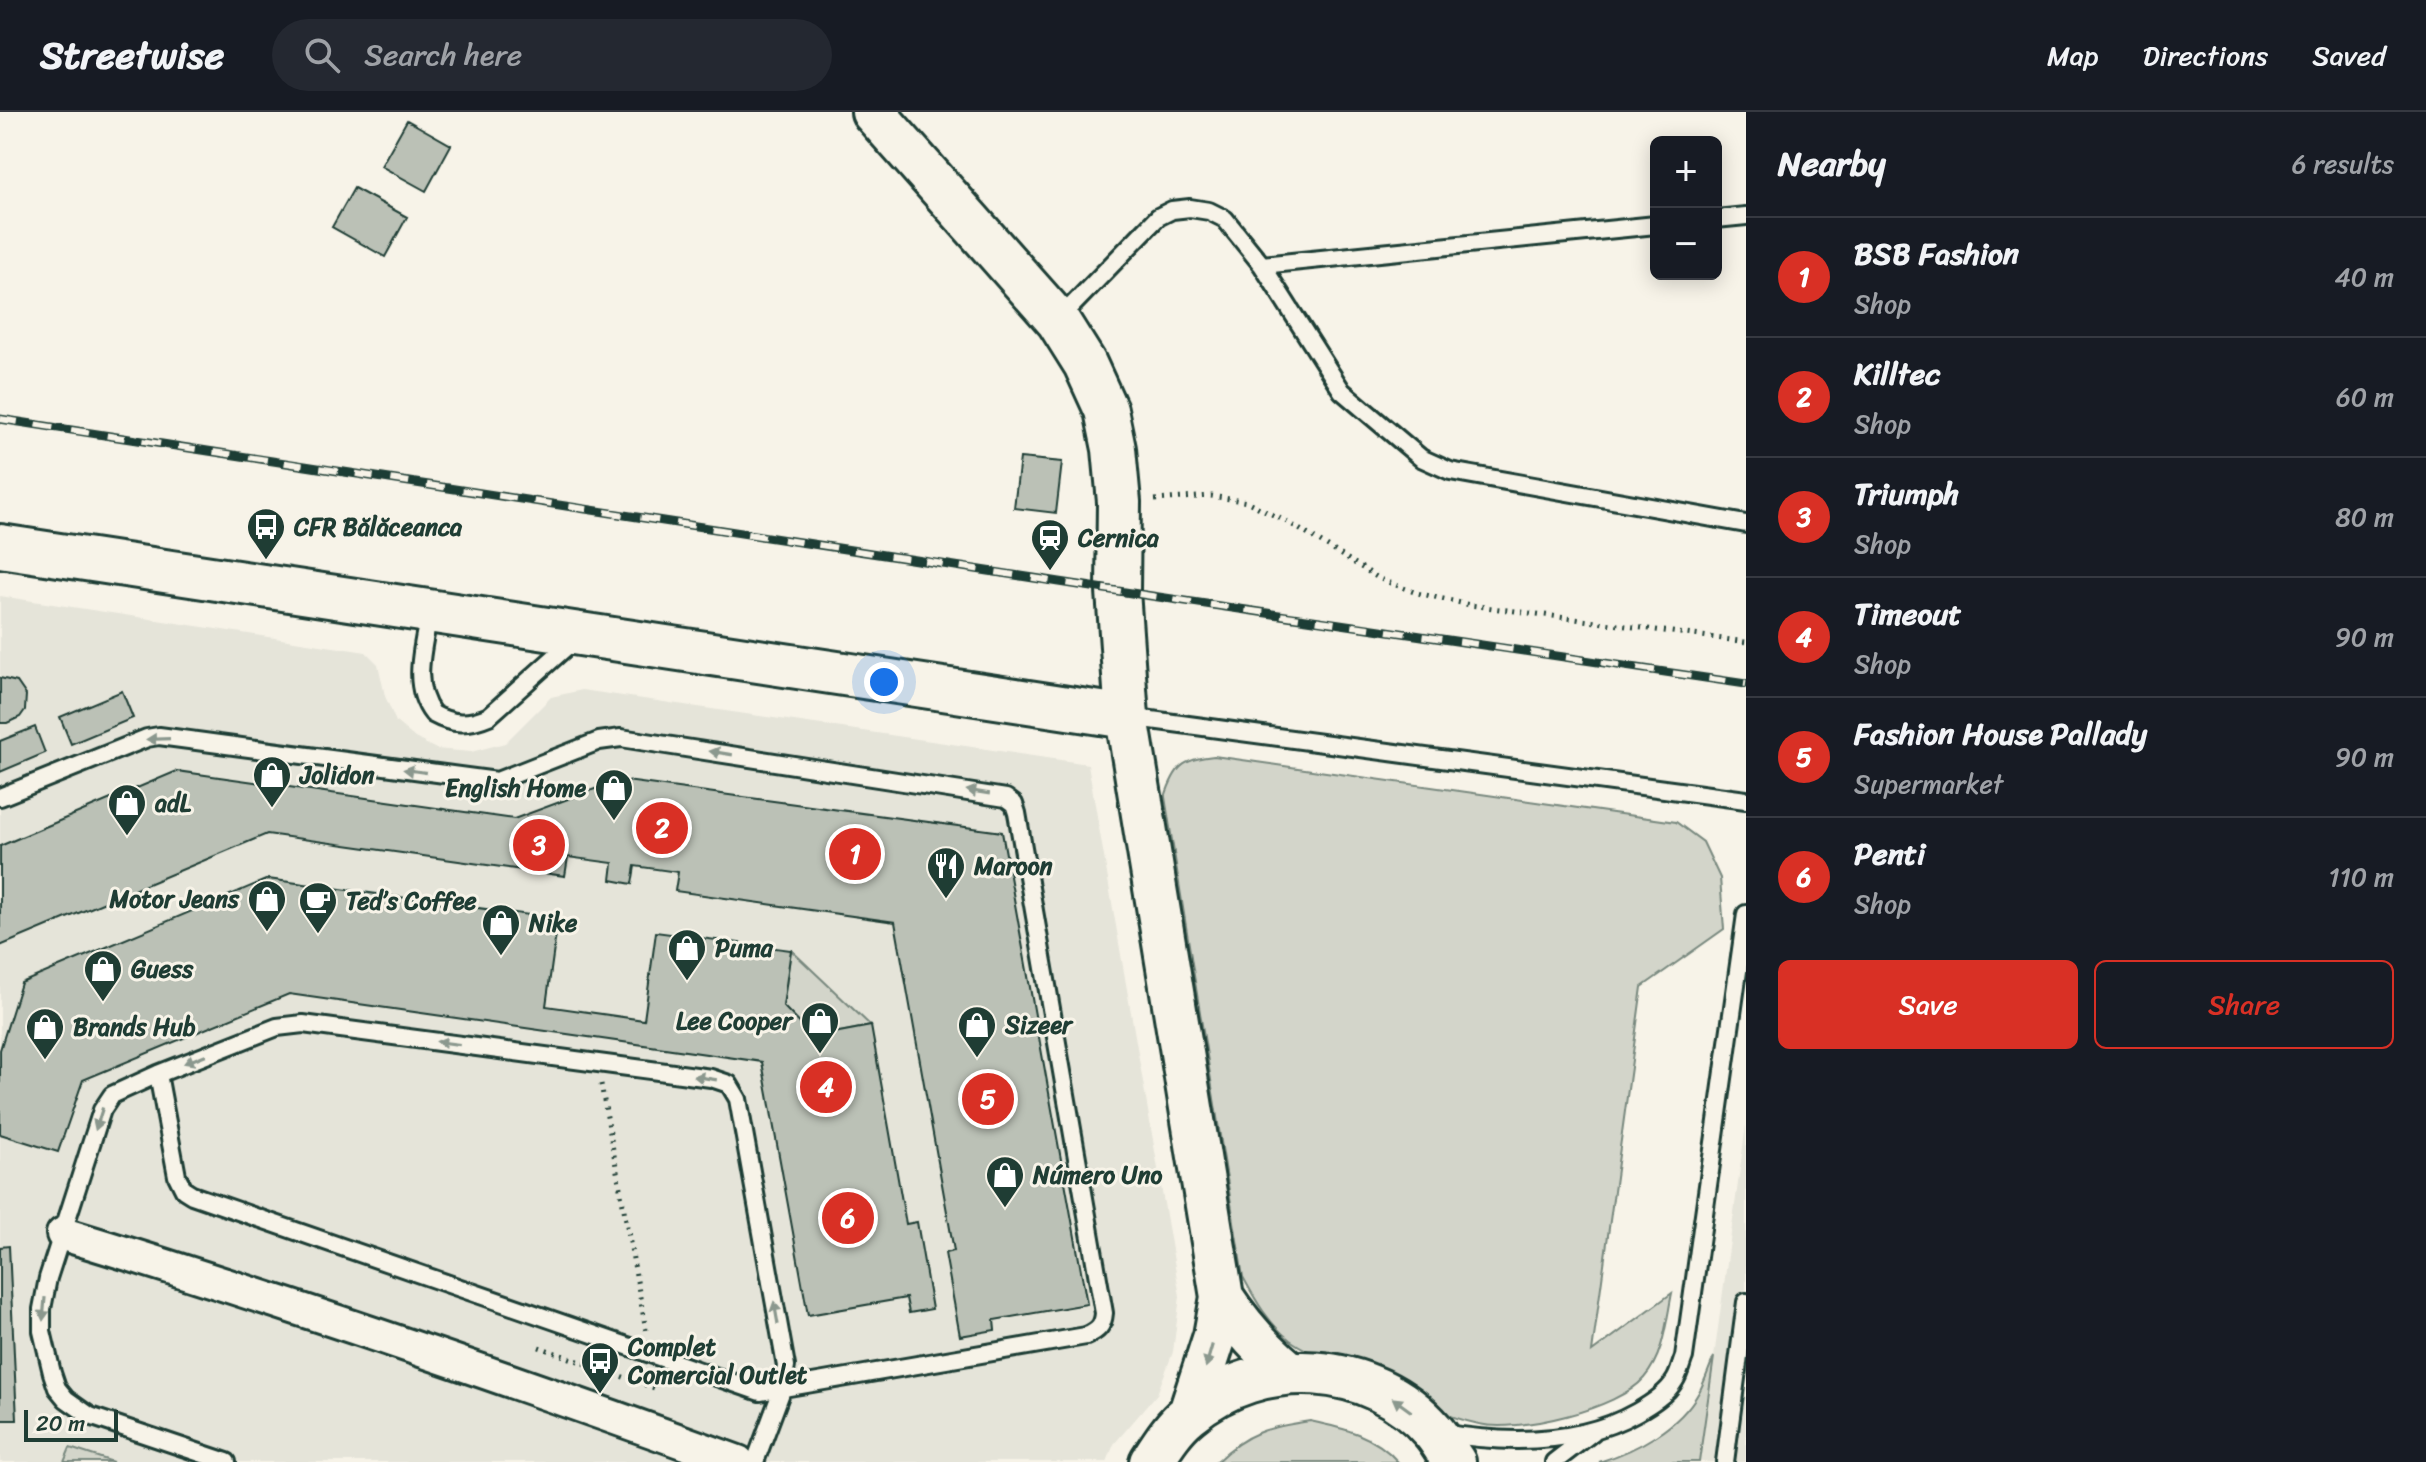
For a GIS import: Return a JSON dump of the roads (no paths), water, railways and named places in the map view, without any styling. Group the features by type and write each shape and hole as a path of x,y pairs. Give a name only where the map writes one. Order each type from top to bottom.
{"street":[{"path":"873,112 1058,321 1085,364 1106,410 1114,449 1119,502 1118,591 1127,717 1222,1297 1215,1336 1190,1413"},
{"path":"0,546 1127,717"},
{"path":"63,1234 469,1364 698,1455 738,1462"},
{"path":"1222,1297 1240,1324 1289,1372"},
{"path":"1151,1462 1168,1436 1190,1413 1236,1385 1289,1372 1330,1373 1368,1384 1404,1404 1444,1447"}],"lane":[{"path":"1058,321 1158,217 1172,210 1190,208 1209,211 1225,219 1262,265 1342,391 1421,458 1450,471 1746,524"},
{"path":"1722,218 1746,216"},
{"path":"1262,265 1650,226"},
{"path":"430,611 420,675 422,691 433,714 459,724 489,716 581,634"},
{"path":"1127,717 1746,800"},
{"path":"0,797 152,736 497,781 599,741 621,738 1006,798 1014,804 1022,843 1103,1322 1086,1336 760,1392 184,1190 177,1176 158,1074"},
{"path":"1554,1462 1594,1431 1656,1401 1676,1380 1684,1357 1746,914"},
{"path":"227,1462 90,1416 66,1399 57,1388 45,1351 42,1309 48,1278 105,1104 112,1095 277,1027 303,1024 711,1078 722,1080 735,1091 786,1366 782,1390 755,1462"},
{"path":"1725,1462 1746,1302"},
{"path":"1444,1447 1476,1439 1507,1440 1594,1431"}],"railway":[{"path":"0,419 1746,684"}],"place":[{"name":"CFR Bălăceanca","path":"266,561"},
{"name":"Cernica","path":"1050,572"},
{"name":"Jolidon","path":"272,809"},
{"name":"English Home","path":"614,822"},
{"name":"Killtec","path":"662,828"},
{"name":"adL","path":"127,837"},
{"name":"Triumph","path":"539,845"},
{"name":"BSB Fashion","path":"855,854"},
{"name":"Maroon","path":"946,900"},
{"name":"Motor Jeans","path":"267,933"},
{"name":"Ted’s Coffee","path":"318,935"},
{"name":"Nike","path":"501,957"},
{"name":"Puma","path":"687,982"},
{"name":"Guess","path":"103,1003"},
{"name":"Lee Cooper","path":"820,1055"},
{"name":"Sizeer","path":"977,1059"},
{"name":"Brands Hub","path":"45,1061"},
{"name":"Timeout","path":"826,1087"},
{"name":"Fashion House Pallady","path":"988,1099"},
{"name":"Número Uno","path":"1005,1209"},
{"name":"Penti","path":"848,1218"},
{"name":"Complet Comercial Outlet","path":"600,1395"}]}
